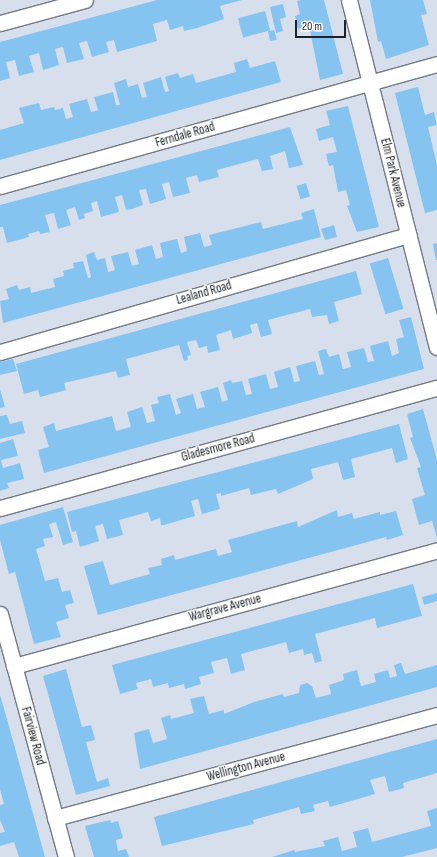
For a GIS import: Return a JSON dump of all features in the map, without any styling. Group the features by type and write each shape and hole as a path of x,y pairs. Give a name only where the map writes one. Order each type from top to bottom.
{"street":[{"path":"0,23 85,0"},
{"name":"Elm Park Avenue","path":"349,0 437,347"},
{"name":"Ferndale Road","path":"0,186 437,64"},
{"name":"Lealand Road","path":"0,352 409,235"},
{"name":"Gladesmore Road","path":"0,508 437,388"},
{"name":"Wargrave Avenue","path":"9,662 437,550"},
{"name":"Fairview Road","path":"0,614 9,662 66,857"},
{"name":"Wellington Avenue","path":"55,818 437,715"}],"building":[{"path":"157,0 242,0 220,6 224,19 197,28 184,31 183,26 170,30 167,20 153,24 157,41 117,52 114,40 106,42 109,52 92,57 87,41 79,43 84,59 67,63 63,47 58,48 55,49 59,65 43,70 39,53 29,56 34,72 19,76 15,60 6,62 10,78 0,81 0,42"},
{"path":"324,0 343,74 320,80 309,26 298,29 295,16 300,14 297,1"},
{"path":"370,0 423,0 427,14 421,15 429,45 386,59 381,41 378,42"},
{"path":"283,4 286,17 280,19 283,31 276,33 270,7"},
{"path":"265,11 270,30 243,38 238,18"},
{"path":"274,30 277,40 270,41 268,31"},
{"path":"247,59 250,68 275,61 281,82 0,160 0,130 24,123 19,108 39,103 41,110 54,107 55,110 63,108 66,119 73,117 69,104 87,99 91,112 95,111 98,110 94,97 113,92 116,105 120,105 114,83 126,79 128,87 138,84 142,98 147,97 143,83 161,77 165,92 169,91 165,77 178,73 180,78 193,74 196,83 236,72 234,63"},
{"path":"418,87 425,115 434,112 437,125 428,127 437,165 437,210 425,213 395,93"},
{"path":"348,106 379,227 357,232 347,206 350,205 346,190 338,192 333,165 329,166 326,154 337,152 333,137 319,141 316,129 330,125 326,111"},
{"path":"290,127 303,165 289,168 285,151 270,156 273,169 262,171 258,159 217,170 219,177 199,182 197,175 186,178 190,193 173,197 169,182 162,184 166,199 150,204 146,189 139,190 143,205 132,209 126,210 122,195 115,197 119,212 101,217 97,201 91,203 93,211 84,214 85,218 79,220 75,207 66,210 71,225 58,229 54,213 45,215 50,232 40,234 39,231 28,234 29,237 7,243 3,227 0,227 0,205"},
{"path":"306,183 310,196 301,199 296,186"},
{"path":"314,209 321,237 3,323 0,301 9,299 6,289 17,285 19,290 30,287 31,293 55,287 53,279 64,276 63,271 74,268 73,263 83,261 88,278 91,277 86,255 94,252 97,260 105,258 108,272 115,270 111,256 128,252 132,266 139,264 135,250 152,245 156,259 163,257 160,243 177,239 181,253 187,251 184,237 200,233 204,247 212,245 209,235 261,222 263,229 303,219 301,213"},
{"path":"334,225 337,237 325,240 321,229"},
{"path":"437,243 437,260 436,260 433,244"},
{"path":"388,258 403,309 385,314 370,264"},
{"path":"356,271 362,294 334,302 339,321 329,324 327,315 312,317 310,309 268,320 272,334 261,337 257,323 250,325 252,333 233,339 231,330 216,335 220,350 208,353 207,346 199,348 196,340 187,342 191,355 187,356 188,360 184,361 179,345 126,359 130,375 118,378 116,371 64,383 66,390 40,397 38,390 24,394 16,364"},
{"path":"411,317 424,369 44,473 38,450 49,447 43,427 54,423 56,431 112,416 116,431 131,427 127,412 142,407 147,423 155,421 151,405 159,403 157,397 170,394 176,415 181,413 176,399 193,394 197,409 205,407 200,392 218,387 222,402 228,400 223,383 231,380 232,383 242,381 246,395 252,394 248,379 266,374 270,389 278,387 274,372 290,367 294,382 300,381 296,366 315,361 319,375 324,374 318,351 326,349 329,357 339,354 343,369 351,367 347,352 364,348 368,362 374,361 370,346 388,341 392,356 399,353 396,339 404,337 399,320"},
{"path":"13,359 17,371 0,375 0,362"},
{"path":"0,389 5,407 0,408"},
{"path":"423,409 437,460 437,538 432,521 419,525 412,499 425,495 417,468 421,467 410,438 413,437 407,414"},
{"path":"7,415 10,424 22,421 25,433 0,439 0,416"},
{"path":"399,424 408,459 396,463 392,448 351,459 355,477 343,480 338,462 311,469 313,479 278,494 276,489 251,495 249,488 221,496 221,493 216,494 220,509 202,514 198,499 191,501 195,516 164,525 161,525 160,518 151,521 148,512 119,520 123,535 107,539 103,524 95,526 99,541 80,547 76,531 72,532 67,512"},
{"path":"13,439 18,456 1,460 3,468 20,463 24,479 7,483 9,488 0,491 0,443"},
{"path":"63,507 73,542 63,545 56,522 49,524 53,537 43,539 45,546 36,549 45,581 58,578 62,592 70,590 74,603 65,605 69,618 56,622 61,637 34,644 15,572 9,574 0,540 0,525"},
{"path":"337,510 338,517 352,513 354,519 380,512 380,515 396,511 403,535 387,540 386,537 98,615 84,566 103,561 110,585 150,574 148,568 162,565 161,559 174,555 175,560 216,549 218,556 232,552 228,540 297,521 298,527"},
{"path":"413,584 422,616 377,628 375,618 315,634 322,661 315,663 312,653 304,655 303,649 289,653 286,642 241,654 245,670 231,674 227,658 211,662 214,673 199,677 201,684 185,689 184,684 169,688 168,683 153,687 151,679 136,683 138,689 120,694 112,665"},
{"path":"437,593 437,601 424,605 422,597"},
{"path":"401,663 405,674 437,665 437,687 140,769 134,733 149,729 153,743 167,739 161,718 170,715 171,719 194,713 190,699 204,696 209,714 224,710 224,714 254,702 283,694 284,697 299,693 300,685 307,683 312,686 316,698 331,694 329,685 344,680 343,674 357,670 361,686 376,682 374,674 388,670 390,678 397,676 394,665"},
{"path":"66,669 82,727 91,725 95,740 86,742 97,782 108,778 110,786 76,795 43,676"},
{"path":"0,695 45,857 19,857 14,842 0,846 0,833 5,832 0,820 0,805 4,804 0,789"},
{"path":"437,739 437,773 403,783 404,788 389,792 385,776 370,780 375,794 330,807 328,801 313,805 315,811 301,814 299,807 253,820 254,824 162,846 154,817"},
{"path":"437,808 437,848 402,857 272,857 294,850 295,852 325,846 323,841 338,837 342,851 357,847 353,832 368,828 372,842 431,826 427,811"},
{"path":"110,820 111,823 118,821 123,838 116,840 118,851 126,849 129,857 94,857 85,826"}]}
